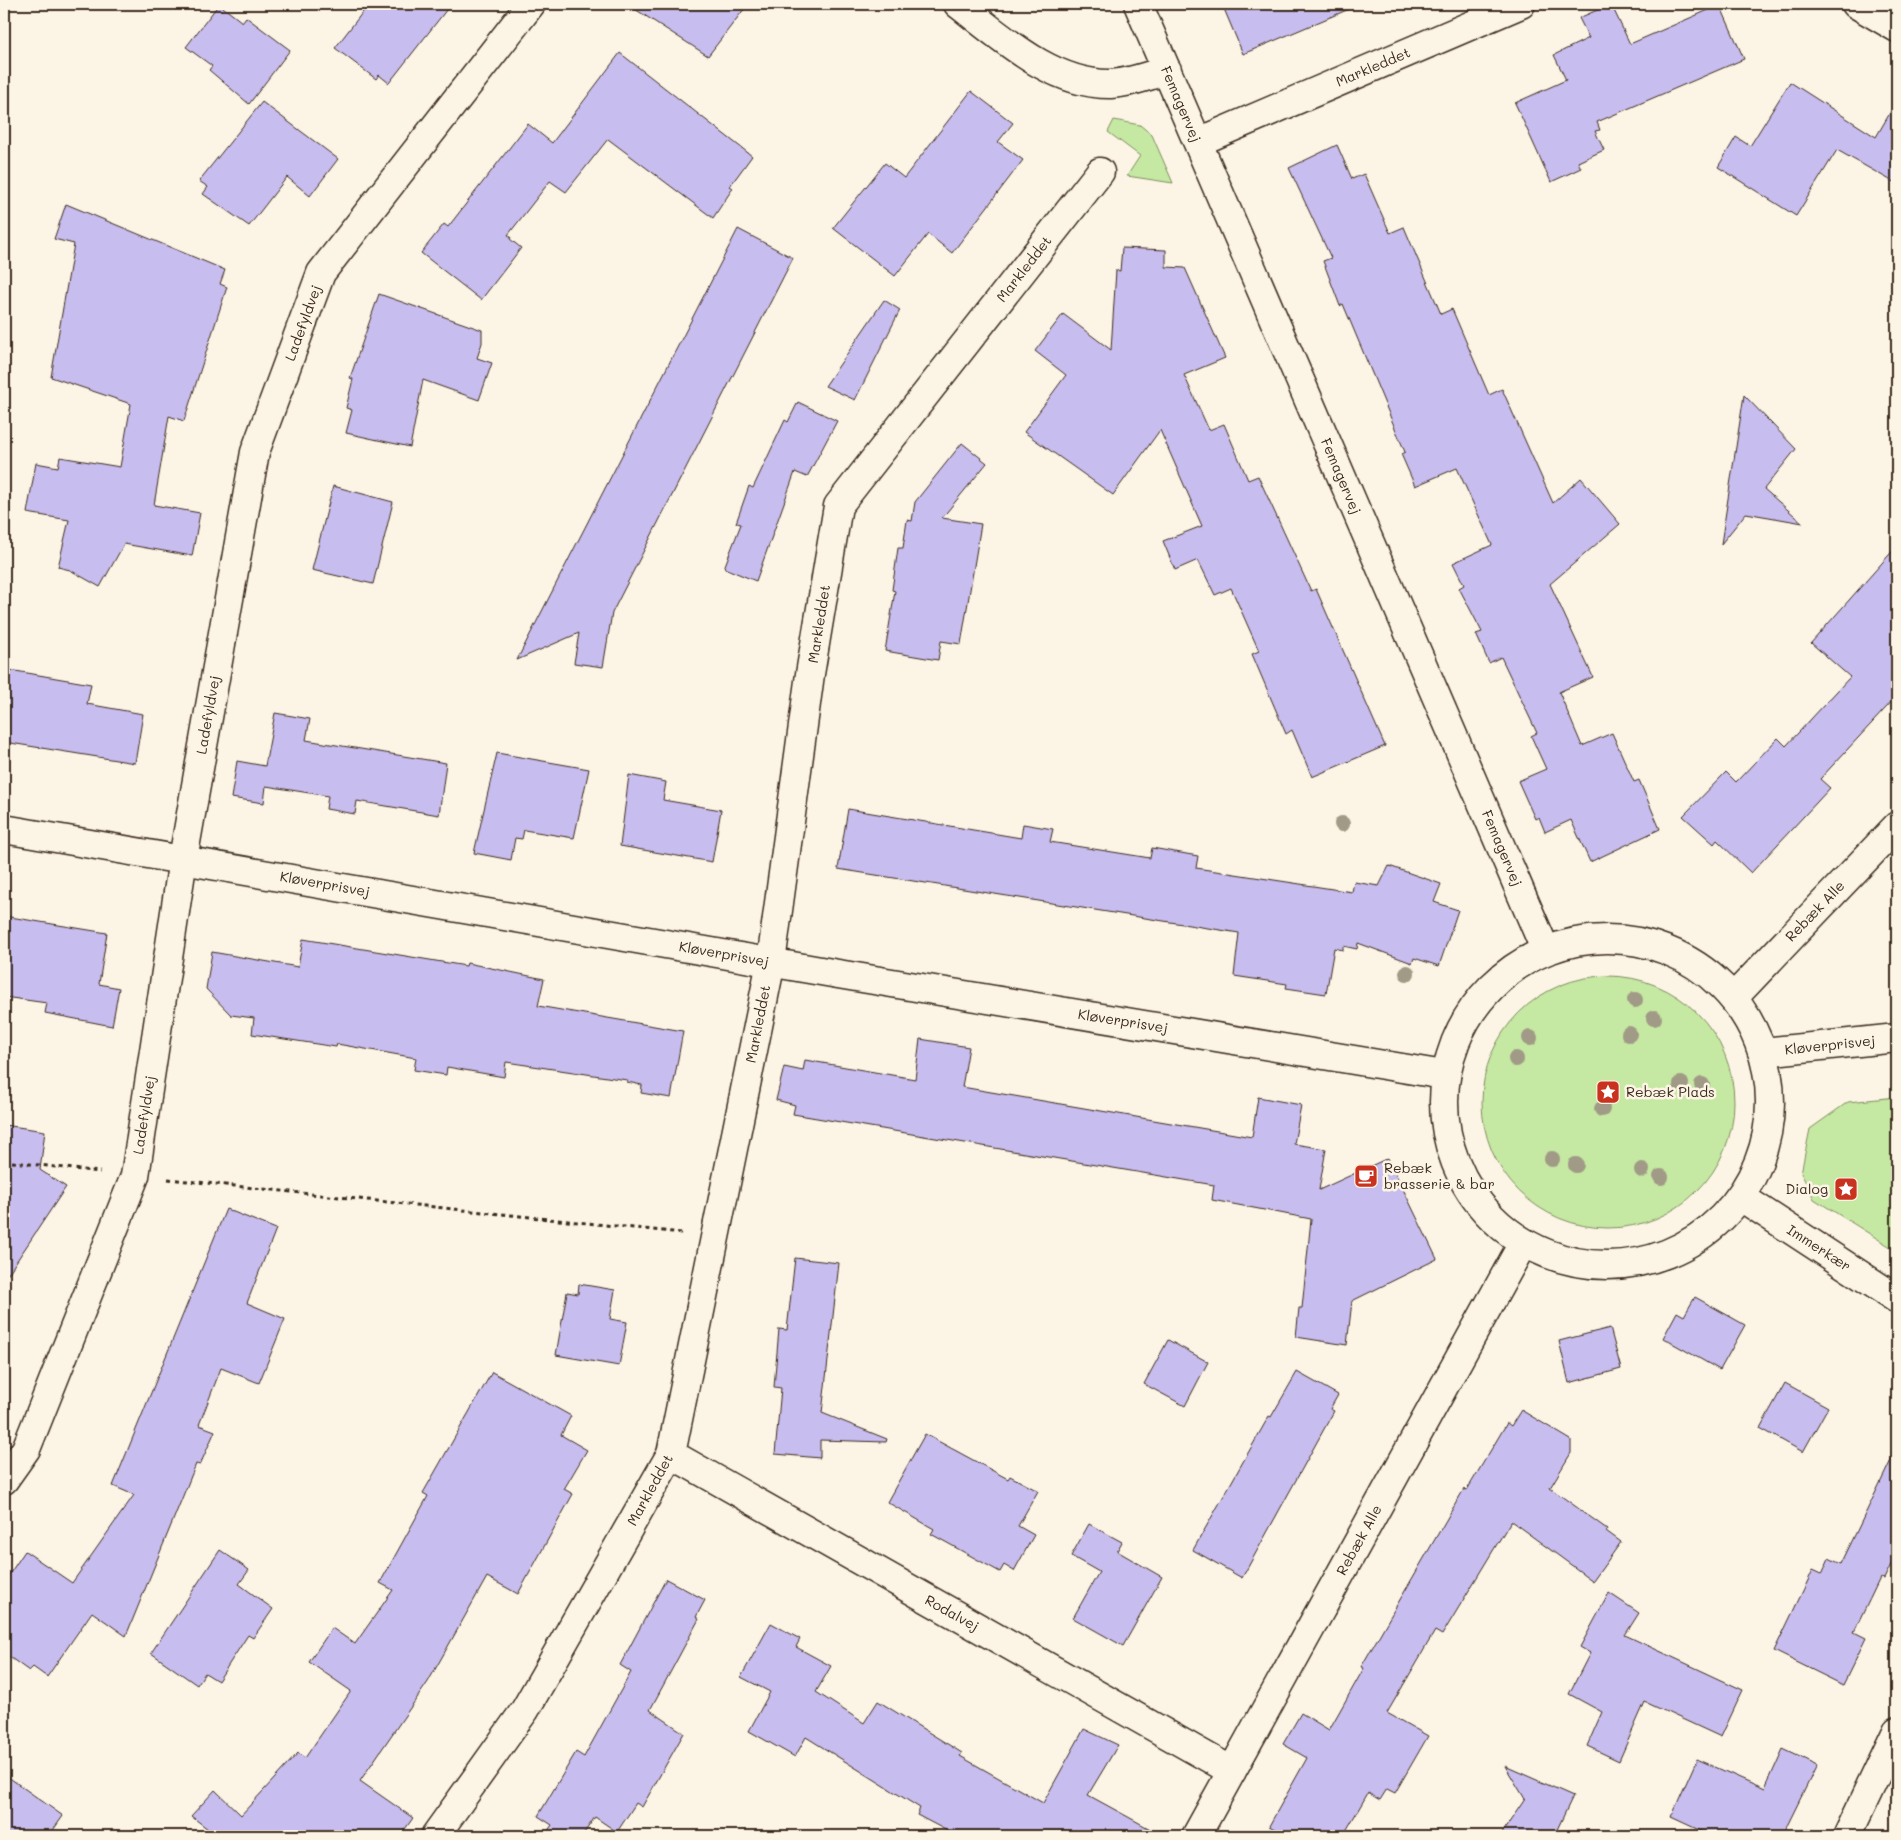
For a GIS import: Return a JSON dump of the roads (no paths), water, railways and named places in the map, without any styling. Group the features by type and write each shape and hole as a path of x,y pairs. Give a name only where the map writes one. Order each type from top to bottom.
{"street":[{"name":"Ladefyldvej","path":"4,1480 26,1449 135,1176 183,860 255,452 321,273 531,4"},
{"path":"958,4 1023,54 1066,76 1111,84 1143,78 1167,70"},
{"name":"Femagervej","path":"1138,4 1546,949"},
{"name":"Markleddet","path":"1198,142 1521,4"},
{"path":"1856,4 1897,28"},
{"name":"Markleddet","path":"435,1836 525,1710 671,1454 771,962 810,674 838,506 1100,172"},
{"name":"Rebæk Alle","path":"1734,997 1897,826"},
{"name":"Kløverprisvej","path":"4,829 771,962 1444,1075"},
{"path":"1596,937 1648,942 1695,963 1734,997 1751,1023 1764,1052 1771,1089 1769,1127 1759,1164 1741,1198 1706,1233 1664,1256 1616,1266 1568,1261 1523,1243 1485,1212 1458,1170 1444,1124 1444,1075 1456,1035 1479,998 1509,969 1546,949 1596,937"},
{"name":"Kløverprisvej","path":"1764,1052 1897,1038"},
{"name":"Immerkær","path":"1741,1198 1897,1299"},
{"name":"Rebæk Alle","path":"1196,1836 1523,1243"},
{"name":"Rodalvej","path":"671,1454 1232,1771"},
{"path":"1847,1836 1897,1731"}],"place":[{"name":"Rebæk Plads","path":"1608,1092"},
{"name":"Rebæk brasserie & bar","path":"1366,1176"},
{"name":"Dialog","path":"1846,1189"}]}
